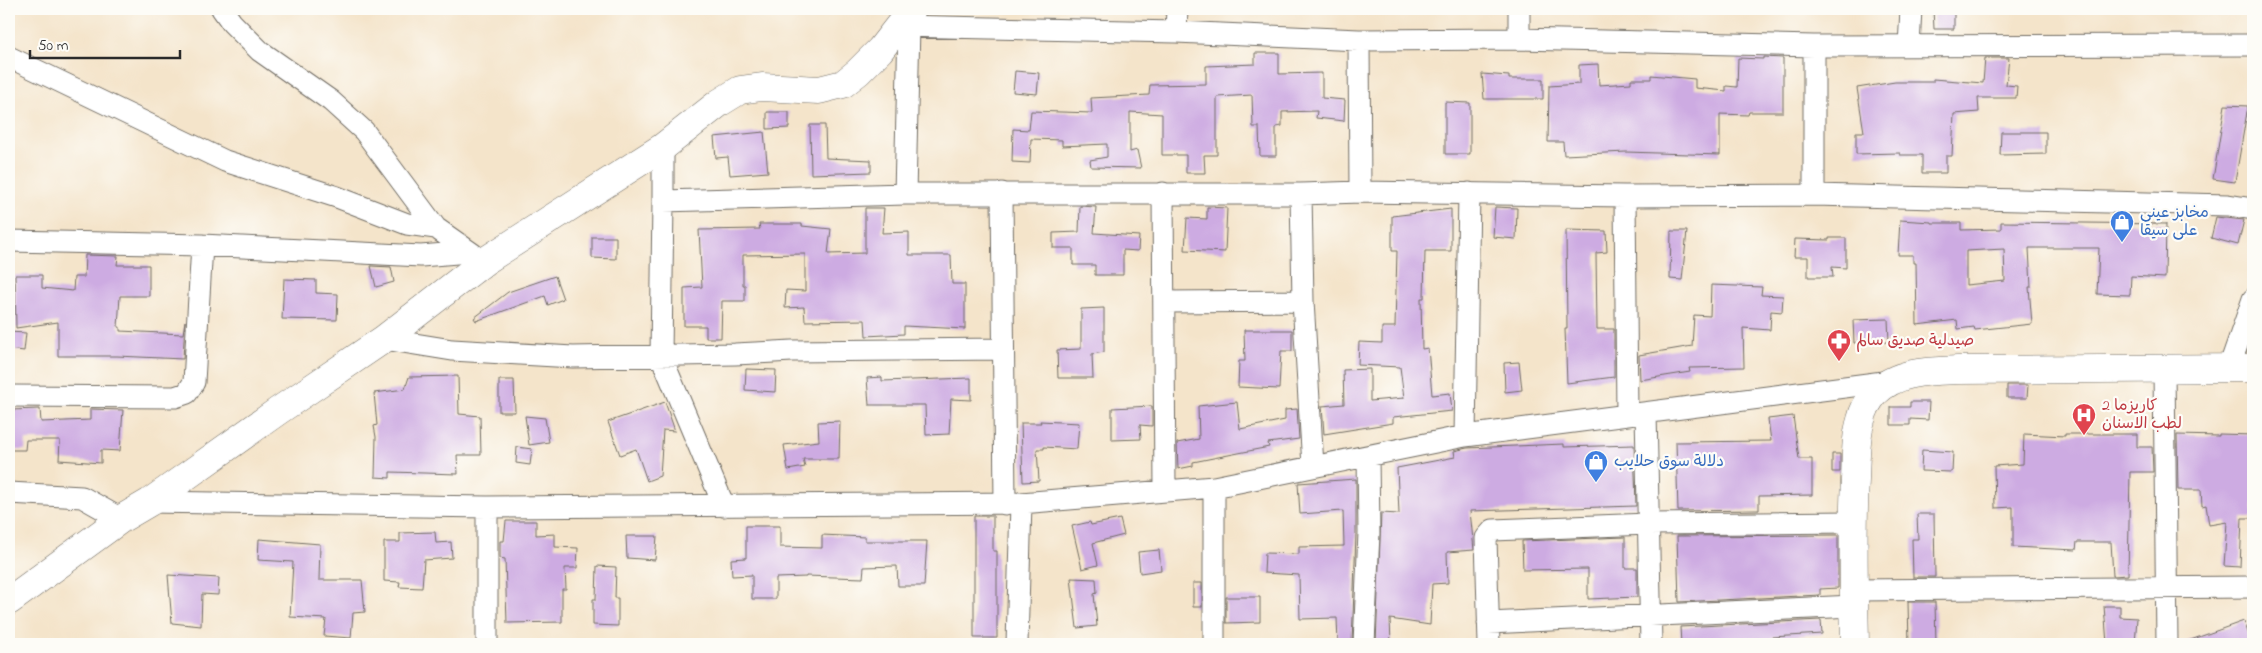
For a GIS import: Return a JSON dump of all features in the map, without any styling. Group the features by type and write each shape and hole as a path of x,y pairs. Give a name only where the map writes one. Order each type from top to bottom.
{"street":[{"path":"222,9 232,23 260,51 332,101 364,131 436,228 477,256"},
{"path":"1176,32 1177,9"},
{"path":"1519,9 1519,39"},
{"path":"1909,46 1911,9"},
{"path":"906,21 1360,40 1519,39 1814,46 2253,45"},
{"path":"9,602 121,519 150,502 278,411 384,339 477,256 663,147 719,103 740,90 762,87 819,90 843,84 880,50 906,21"},
{"path":"905,194 906,21"},
{"path":"1360,40 1360,192"},
{"path":"1814,46 1814,195"},
{"path":"9,57 226,161 337,197 407,224 436,228"},
{"path":"663,147 661,356 724,506"},
{"path":"663,201 905,194 1301,194 1360,192 1625,196 1814,195 2228,205 2253,209"},
{"path":"1163,193 1165,490"},
{"path":"1464,436 1469,193"},
{"path":"1002,194 1002,349 1013,503 1018,644"},
{"path":"1301,194 1303,301 1313,466"},
{"path":"1625,196 1637,414 1649,524 1651,644"},
{"path":"9,242 202,245 421,256 477,256"},
{"path":"9,396 175,397 187,393 194,382 202,245"},
{"path":"150,502 486,506 1013,503 1214,487 1464,436 1890,381 1903,376 1942,370 2241,368 2253,300"},
{"path":"1164,302 1303,301"},
{"path":"384,339 452,350 573,357 802,351 1002,349"},
{"path":"2164,370 2167,644"},
{"path":"1855,644 1853,522 1857,440 1861,420 1875,393 1890,381"},
{"path":"1364,644 1369,532 1368,456"},
{"path":"1214,487 1214,644"},
{"path":"9,493 82,497 121,519"},
{"path":"486,506 487,644"},
{"path":"1489,644 1486,538 1493,530 1649,524 1853,522"},
{"path":"1488,623 1651,615 1854,598 2166,587 2253,587"}],"building":[{"path":"1933,9 1954,9 1954,29 1934,29"},
{"path":"1255,53 1279,53 1279,74 1322,73 1322,98 1345,100 1344,121 1316,118 1317,111 1282,112 1282,126 1276,127 1276,156 1260,156 1259,127 1253,127 1252,95 1217,97 1217,155 1204,155 1205,173 1186,173 1186,155 1162,155 1162,114 1130,112 1130,152 1137,150 1141,168 1091,167 1090,160 1107,157 1107,144 1062,146 1062,140 1031,139 1030,163 1012,162 1013,129 1029,130 1031,111 1092,113 1091,98 1149,95 1150,85 1206,84 1206,66 1255,64"},
{"path":"1763,57 1783,58 1783,112 1749,112 1748,115 1720,114 1720,155 1626,152 1564,155 1563,142 1548,142 1549,86 1579,84 1579,65 1598,64 1599,85 1631,83 1631,79 1651,79 1651,75 1695,79 1695,88 1726,91 1726,86 1737,87 1738,58 1763,59"},
{"path":"1985,58 2009,58 2006,85 2017,86 2016,98 1978,98 1979,112 1954,114 1952,156 1946,156 1946,173 1922,173 1922,155 1900,155 1900,153 1856,154 1856,132 1864,132 1857,88 1895,82 1933,82 1933,79 1983,83"},
{"path":"1015,71 1039,73 1037,94 1013,92"},
{"path":"1482,74 1509,76 1509,79 1543,79 1543,99 1484,99"},
{"path":"1445,102 1470,103 1470,154 1445,154"},
{"path":"2225,105 2248,106 2235,182 2213,179"},
{"path":"767,112 789,112 789,128 767,129"},
{"path":"810,125 825,125 826,158 871,160 871,172 811,174"},
{"path":"764,132 768,172 730,175 728,157 716,158 714,137"},
{"path":"2001,132 2046,132 2046,154 2000,155"},
{"path":"1080,206 1096,207 1094,233 1139,236 1138,251 1123,250 1123,275 1095,275 1095,265 1073,265 1073,248 1053,248 1053,233 1079,232"},
{"path":"1207,207 1227,208 1225,252 1185,250 1187,218 1207,219"},
{"path":"1495,207 1517,208 1516,239 1493,237"},
{"path":"865,208 884,208 882,233 909,232 909,255 951,255 952,284 965,284 965,329 904,326 904,334 866,336 865,320 805,321 804,307 785,308 786,290 805,291 805,254 743,255 745,301 722,301 721,338 706,338 706,326 684,326 684,288 702,287 699,230 760,229 759,224 802,224 802,226 831,229 828,254 865,253"},
{"path":"1451,209 1451,251 1425,251 1424,298 1421,298 1422,349 1428,348 1432,395 1450,393 1452,411 1393,417 1393,423 1324,434 1322,406 1344,404 1343,370 1370,369 1370,401 1404,398 1400,367 1358,365 1359,342 1382,343 1382,327 1395,327 1397,251 1392,251 1392,216"},
{"path":"2216,217 2244,220 2238,245 2211,238"},
{"path":"1900,220 1961,223 1961,230 2001,229 2001,222 2166,224 2165,278 2131,276 2130,295 2097,294 2099,248 2029,248 2031,287 2029,287 2032,324 1975,330 1974,327 1958,329 1957,320 1917,325 1916,263 1913,263 1913,255 1898,255","holes":["2004,249 2005,281 1966,285 1966,251"]},
{"path":"1566,230 1606,231 1607,252 1596,253 1597,329 1614,329 1614,377 1567,383 1565,329 1567,329"},
{"path":"1671,231 1687,231 1682,280 1670,279"},
{"path":"592,237 616,237 616,259 592,258"},
{"path":"1829,238 1846,238 1846,268 1832,267 1833,277 1808,277 1808,257 1794,257 1795,239 1829,240"},
{"path":"85,255 118,256 117,265 149,265 149,296 120,296 118,327 120,327 120,331 183,334 185,321 183,359 58,356 58,322 16,328 15,275 42,275 42,288 73,291 74,277 84,277"},
{"path":"371,266 391,267 394,282 376,287"},
{"path":"555,276 563,299 548,305 545,296 476,321 474,318 508,292"},
{"path":"284,279 316,280 316,293 338,294 337,320 282,319"},
{"path":"1711,285 1762,287 1761,295 1783,296 1782,312 1771,311 1770,330 1743,328 1744,367 1689,368 1690,372 1640,380 1639,355 1692,346 1694,315 1710,316"},
{"path":"1104,308 1104,352 1092,354 1093,378 1058,378 1057,350 1081,349 1081,309"},
{"path":"1888,319 1889,342 1854,343 1853,320"},
{"path":"1244,330 1292,330 1292,351 1281,351 1279,389 1238,387 1239,361 1245,361"},
{"path":"9,332 26,333 24,351 9,349"},
{"path":"1519,362 1522,390 1505,392 1504,363"},
{"path":"746,369 776,370 775,392 745,390"},
{"path":"458,376 459,414 480,416 481,455 457,455 458,474 390,472 390,478 375,477 376,437 374,426 377,425 374,393 405,389 409,377"},
{"path":"882,377 882,381 971,378 971,400 951,399 949,434 926,435 925,405 869,405 867,378"},
{"path":"499,380 514,380 515,412 499,412"},
{"path":"2007,385 2028,385 2027,398 2007,398"},
{"path":"665,402 675,431 663,430 660,476 647,481 636,449 620,455 608,422"},
{"path":"1237,402 1240,429 1285,420 1285,410 1297,409 1299,439 1268,443 1269,447 1193,462 1193,466 1178,469 1177,443 1199,439 1198,406"},
{"path":"1910,402 1929,402 1928,420 1910,419 1910,425 1891,425 1891,407 1910,407"},
{"path":"1152,406 1152,426 1140,425 1141,439 1112,440 1112,408"},
{"path":"40,409 41,422 90,420 90,409 123,410 120,451 101,450 101,463 59,460 60,440 26,440 25,450 9,450 9,410"},
{"path":"525,416 545,418 549,442 529,445"},
{"path":"1793,416 1799,459 1812,459 1812,495 1759,496 1759,510 1678,511 1676,442 1771,441 1768,419"},
{"path":"840,421 839,459 803,459 805,467 788,470 784,445 819,441 818,422"},
{"path":"1040,421 1079,423 1077,449 1044,447 1044,449 1037,449 1039,481 1023,482 1021,423 1041,423"},
{"path":"2024,434 2065,436 2065,434 2137,434 2137,447 2152,447 2153,472 2130,472 2128,575 2113,576 2111,542 2077,542 2076,550 2013,547 2013,507 1995,508 1994,466 2023,464"},
{"path":"2219,434 2253,435 2253,518 2242,518 2240,567 2224,566 2227,522 2209,525 2206,505 2202,506 2201,490 2178,490 2177,435 2219,436"},
{"path":"1564,444 1564,447 1634,445 1636,506 1470,511 1474,550 1447,552 1448,583 1432,584 1430,625 1390,619 1391,644 1376,644 1381,513 1399,514 1397,468 1455,457 1454,451 1467,448"},
{"path":"517,447 532,449 530,465 516,463"},
{"path":"1922,450 1953,452 1952,472 1921,471"},
{"path":"1832,454 1840,454 1840,472 1832,472"},
{"path":"1356,479 1352,644 1338,644 1337,618 1300,619 1299,575 1264,573 1265,553 1299,554 1299,547 1344,546 1343,511 1300,514 1298,483"},
{"path":"1917,514 1934,514 1935,577 1913,577 1912,539 1918,539"},
{"path":"974,516 993,516 993,551 997,551 997,638 974,638"},
{"path":"1120,519 1124,535 1093,543 1098,565 1082,569 1072,526 1090,522 1091,525"},
{"path":"506,521 536,521 536,535 555,534 555,547 578,548 577,568 565,568 566,589 562,589 562,622 507,623 505,559 500,558 500,541 504,541"},
{"path":"746,526 780,526 780,547 822,548 822,535 865,537 865,541 927,541 924,586 898,586 897,566 864,567 863,578 806,576 776,578 776,599 752,599 752,575 732,576 731,559 746,558"},
{"path":"435,532 436,543 451,542 452,558 424,560 422,588 399,587 400,582 384,581 384,542 400,542 400,533"},
{"path":"1838,535 1838,588 1820,589 1820,595 1679,602 1677,536"},
{"path":"626,536 657,536 655,560 627,558"},
{"path":"1625,537 1625,568 1637,568 1637,597 1588,599 1588,569 1523,570 1522,541"},
{"path":"259,539 320,544 319,580 362,580 365,612 353,613 351,638 324,636 326,619 290,617 293,562 258,560"},
{"path":"1159,550 1161,570 1140,573 1138,552"},
{"path":"597,566 616,567 615,598 618,598 618,626 593,625 593,599 596,599"},
{"path":"168,575 219,578 218,595 202,594 201,626 172,623"},
{"path":"1071,578 1096,579 1097,593 1094,594 1097,626 1077,628"},
{"path":"1193,583 1202,583 1202,607 1193,607"},
{"path":"1226,597 1260,597 1260,622 1226,623"},
{"path":"1908,602 1935,602 1936,644 1909,644"},
{"path":"2104,606 2120,606 2120,617 2137,618 2135,644 2107,644"},
{"path":"1821,620 1822,634 1772,637 1772,644 1681,644 1680,627"},
{"path":"2244,621 2252,644 2185,644 2185,642"}],"place":[{"name":"مخابز عيني على سيقا","path":"2122,243"},
{"name":"صيدلية صديق سالم","path":"1839,362"},
{"name":"كاريزما 2 لطب الاسنان","path":"2084,436"},
{"name":"دلالة سوق حلايب","path":"1596,483"}]}
